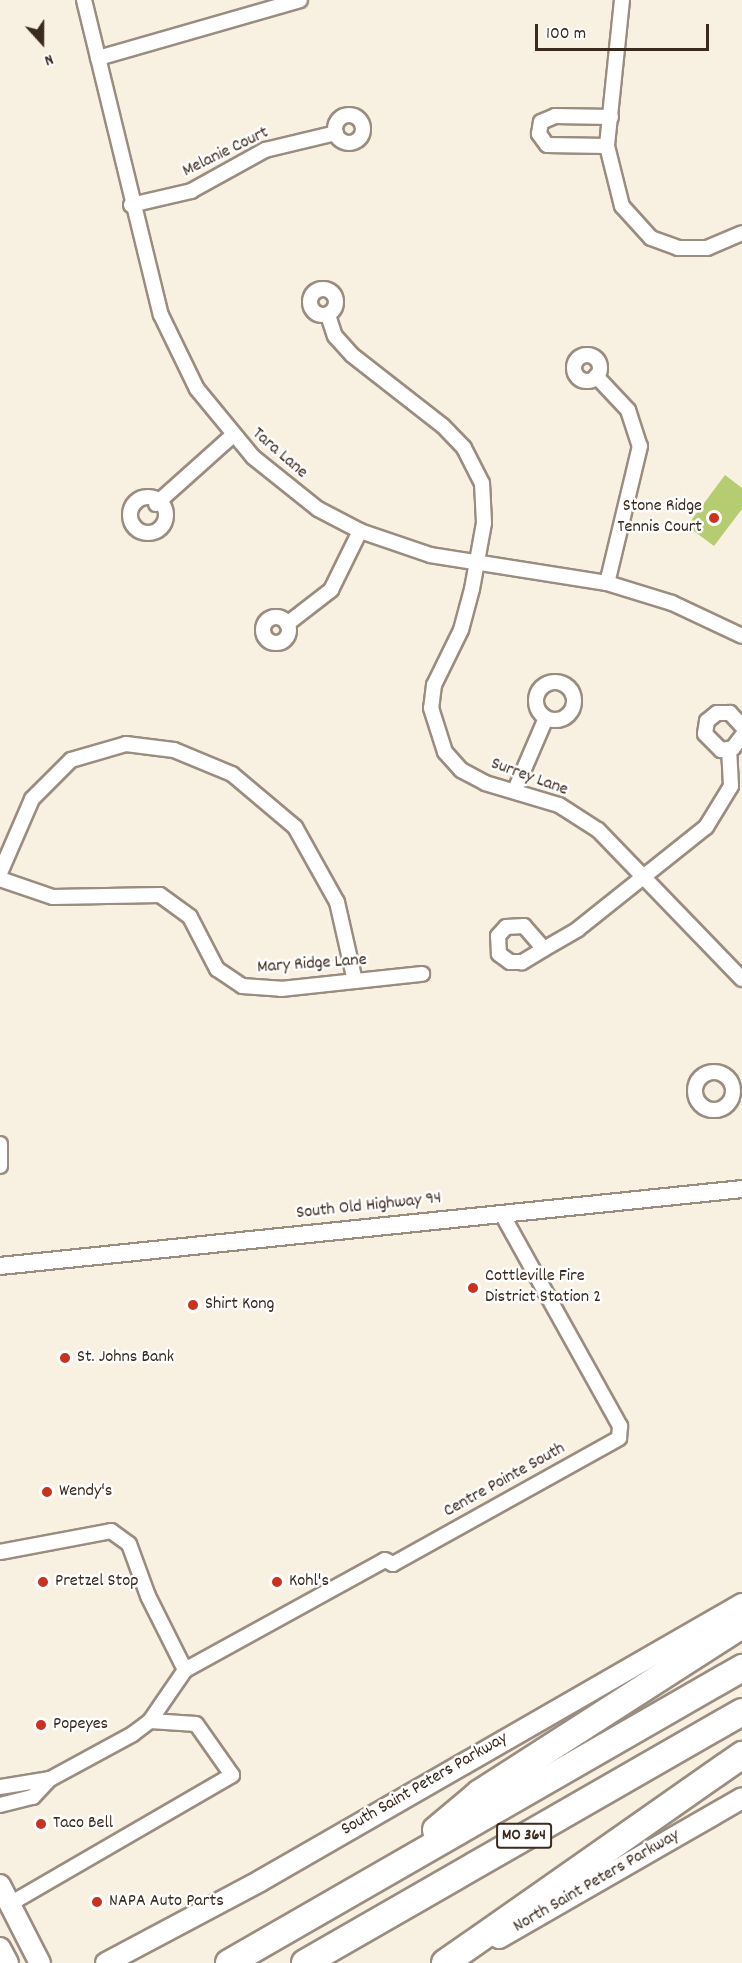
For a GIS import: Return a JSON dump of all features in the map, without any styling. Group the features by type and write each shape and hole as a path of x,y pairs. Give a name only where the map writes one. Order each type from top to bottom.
{"highway":[{"path":"378,1877 480,1793 742,1625"},
{"name":"MO 364","path":"229,1963 742,1668"},
{"name":"MO 364","path":"305,1963 742,1712"},
{"path":"446,1963 742,1755"}],"main road":[{"name":"South Saint Peters Parkway","path":"106,1963 196,1917 742,1604"},
{"name":"North Saint Peters Parkway","path":"451,1963 742,1798"},
{"path":"0,1885 8,1905 40,1963"},
{"path":"0,1948 8,1963"}],"street":[{"name":"Tara Lane","path":"84,0 131,205 174,348 232,436 288,488 360,531 430,555 607,583 672,603 742,636"},
{"path":"98,58 300,0"},
{"path":"622,0 607,146 622,206 651,238 696,249 742,233"},
{"path":"607,146 547,145 539,134 541,122 555,116 611,117"},
{"name":"Melanie Court","path":"131,205 191,191 265,150 336,133"},
{"name":"Surrey Lane","path":"327,315 335,336 352,355 428,411 477,469 485,498 477,562 461,630 434,685 431,708 436,733 461,770 558,805 598,830 642,872 742,979"},
{"path":"597,376 628,410 640,446 607,583"},
{"path":"156,504 232,436"},
{"path":"287,624 330,590 360,531"},
{"path":"729,749 710,745 707,721 723,712 742,726"},
{"path":"515,790 546,718"},
{"path":"544,949 578,929 642,872 706,827 722,808 731,786 729,749 742,736"},
{"path":"0,873 32,799 71,760 126,744 174,750 232,774 295,827 337,902 355,981"},
{"name":"Mary Ridge Lane","path":"0,879 53,897 160,895 190,917 217,969 243,986 260,990 422,974"},
{"path":"0,1144 0,1166"},
{"name":"South Old Highway 94","path":"0,1266 742,1189"},
{"name":"Centre Pointe South","path":"0,1805 33,1797 50,1779 150,1721 185,1670 385,1560 393,1564 618,1438 620,1426 502,1214"},
{"path":"0,1552 111,1531 129,1544 148,1596 185,1670"},
{"path":"8,1905 231,1775 196,1724 150,1721"},
{"name":"Centre Pointe South","path":"0,1787 50,1779"}],"green space":[{"name":"Stone Ridge Tennis Court","path":"725,475 742,488 742,509 714,546 687,526"}],"place":[{"name":"Stone Ridge Tennis Court","path":"714,518"},
{"name":"Cottleville Fire District Station 2","path":"473,1288"},
{"name":"Shirt Kong","path":"193,1305"},
{"name":"St. Johns Bank","path":"65,1358"},
{"name":"Wendy's","path":"47,1492"},
{"name":"Pretzel Stop","path":"43,1582"},
{"name":"Kohl's","path":"277,1582"},
{"name":"Popeyes","path":"41,1725"},
{"name":"Taco Bell","path":"41,1824"},
{"name":"NAPA Auto Parts","path":"97,1902"}]}
